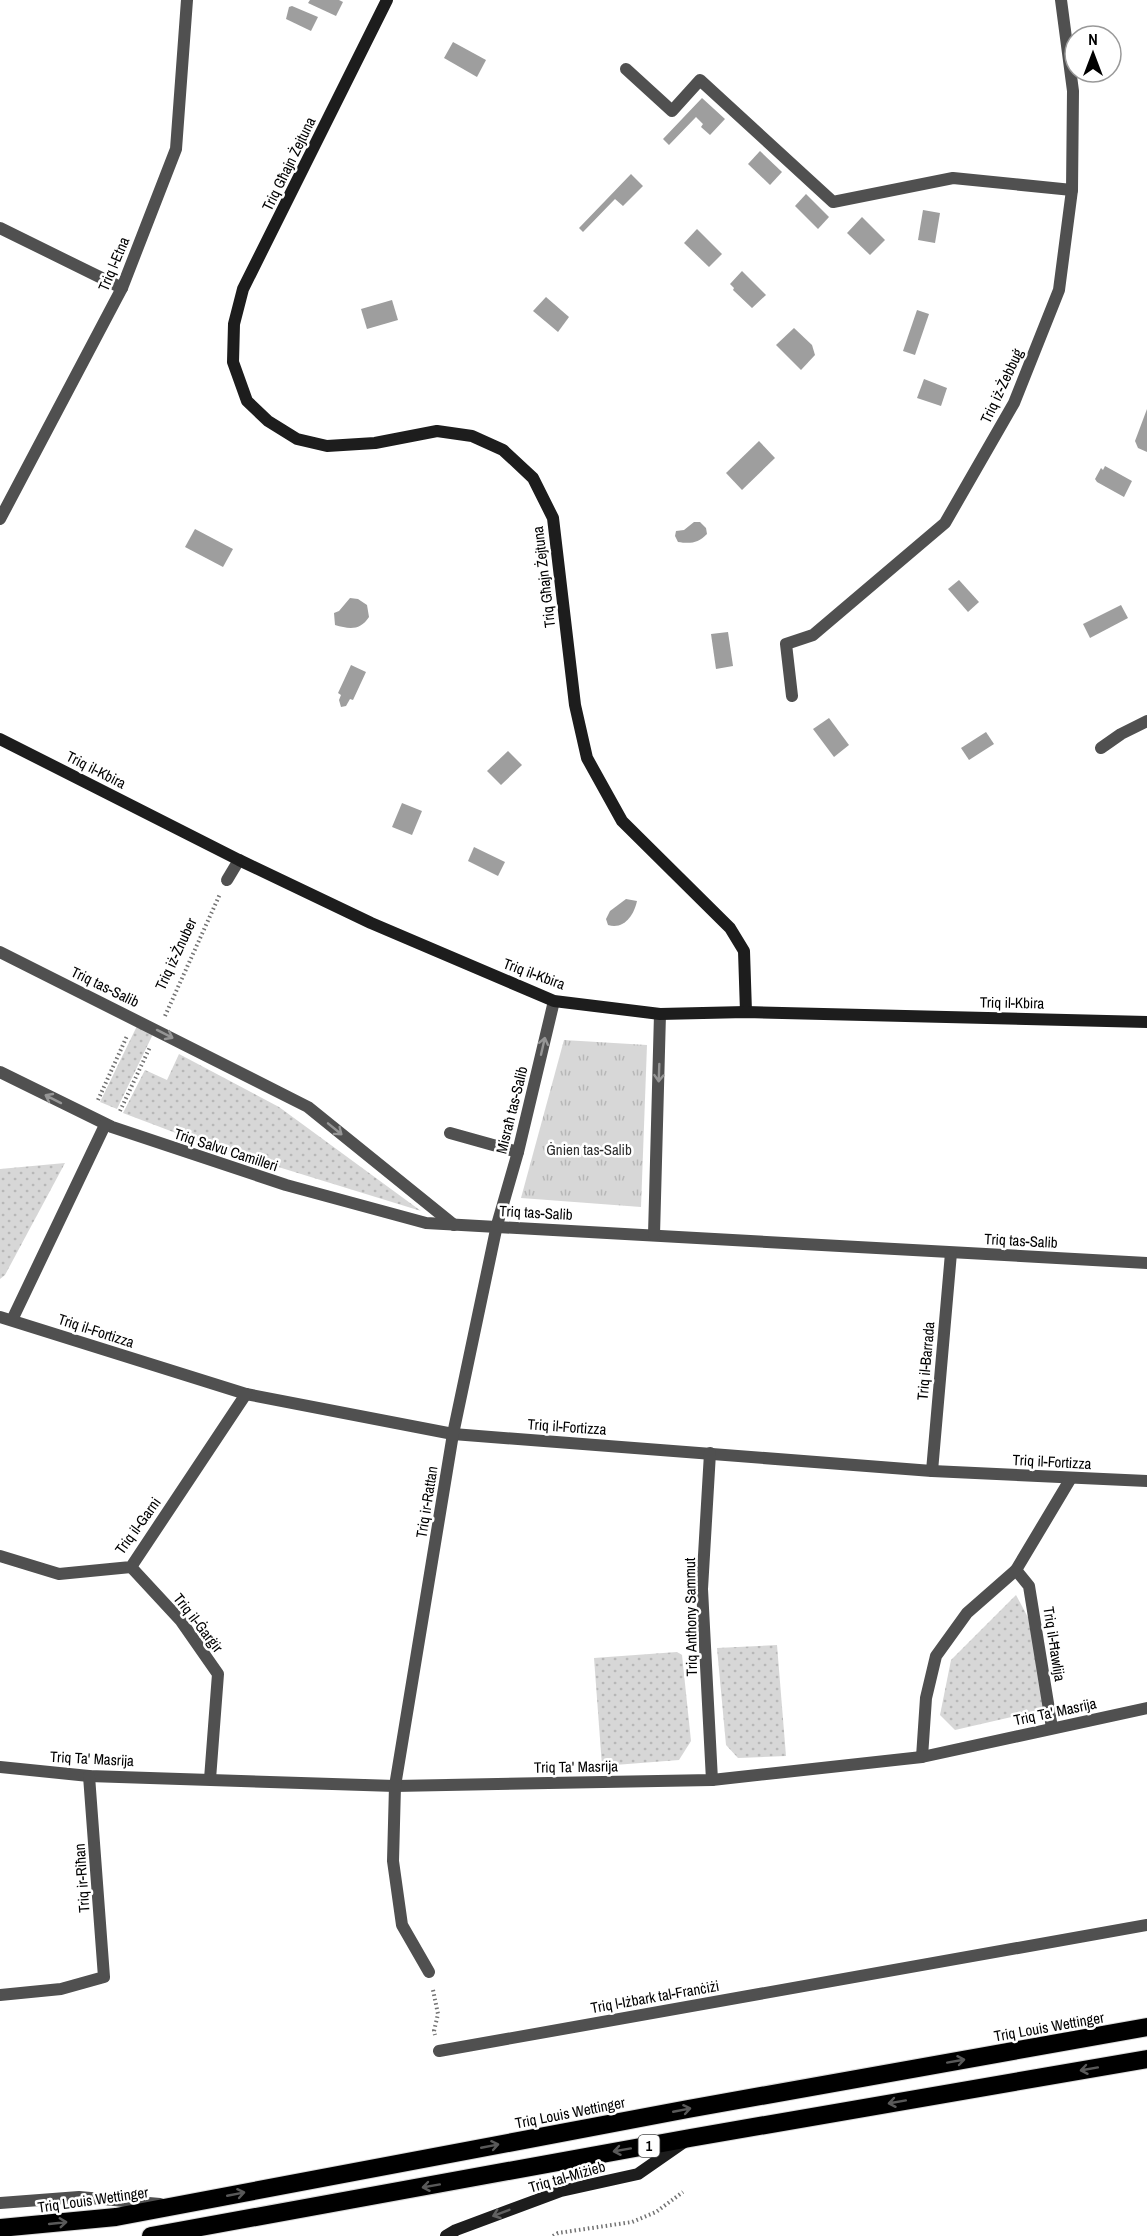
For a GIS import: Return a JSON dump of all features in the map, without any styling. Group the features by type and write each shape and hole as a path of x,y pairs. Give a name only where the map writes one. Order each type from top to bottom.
{"highway":[{"name":"Triq Louis Wettinger","path":"0,2229 116,2217 676,2111 1147,2027"},
{"name":"1","path":"151,2236 690,2138 1147,2059"}],"street":[{"name":"Triq l-Etna","path":"0,519 122,288 176,149 187,0"},
{"name":"Triq Għajn Żejtuna","path":"387,0 243,289 234,324 233,362 247,401 268,422 297,439 327,446 375,442 437,431 472,435 502,450 533,478 553,518 575,705 587,758 622,821 730,928 744,951 746,1012"},
{"name":"Triq iż-Żebbuġ","path":"792,696 786,644 813,635 945,523 1014,403 1059,291 1072,190 1072,90 1061,0"},
{"path":"626,69 672,111 700,80 833,202 953,178 1072,190"},
{"path":"0,228 122,288"},
{"path":"1101,748 1121,734 1147,721"},
{"name":"Triq il-Kbira","path":"0,739 239,860 371,923 554,1001 660,1014 746,1012 1147,1022"},
{"path":"227,880 239,860"},
{"name":"Triq tas-Salib","path":"0,952 308,1107 454,1225 497,1225 1147,1263"},
{"name":"Misraħ tas-Salib","path":"497,1225 518,1152 554,1001"},
{"path":"654,1235 660,1014"},
{"name":"Triq Salvu Camilleri","path":"0,1072 109,1126 285,1185 426,1222 454,1225"},
{"path":"6,1319 109,1126"},
{"path":"450,1133 518,1152"},
{"name":"Triq ir-Rattan","path":"395,1786 453,1434 497,1225"},
{"name":"Triq il-Barrada","path":"932,1471 951,1253"},
{"name":"Triq il-Fortizza","path":"6,1319 246,1394 453,1434 932,1471 1147,1481"},
{"name":"Triq il-Garni","path":"0,1556 59,1574 131,1567 246,1394"},
{"name":"Triq Anthony Sammut","path":"710,1453 702,1589 712,1779"},
{"path":"922,1757 926,1698 936,1656 967,1613 1016,1570 1071,1478"},
{"name":"Triq il-Ġarġir","path":"131,1567 181,1621 218,1674 210,1779"},
{"name":"Triq il-Ħawlija","path":"1016,1570 1029,1586 1052,1728"},
{"name":"Triq Ta' Masrija","path":"0,1767 89,1776 395,1786 712,1779 922,1757 1147,1708"},
{"name":"Triq ir-Riħan","path":"0,1995 62,1989 104,1977 89,1776"},
{"path":"395,1786 393,1861 402,1924 429,1972"},
{"name":"Triq l-Iżbark tal-Franċiżi","path":"439,2050 1147,1925"},
{"name":"Triq tal-Miżieb","path":"446,2236 456,2230 561,2191 638,2174 690,2138"},
{"path":"0,2203 79,2197 179,2205"}],"path":[{"name":"Triq iż-Żnuber","path":"109,1126 158,1030 227,880"},
{"path":"90,1117 135,1018"},
{"path":"429,1972 438,2014 434,2031 439,2050"},
{"path":"553,2236 558,2233 632,2222 656,2212 683,2192"}],"green space":[{"path":"137,1026 153,1034 117,1109 100,1102"},
{"name":"Ġnien tas-Salib","path":"564,1040 647,1045 641,1207 521,1198"},
{"path":"179,1054 279,1107 421,1211 213,1147 123,1113 145,1070 167,1080"},
{"path":"65,1163 5,1275 0,1279 0,1169"},
{"path":"1016,1595 1031,1623 1046,1709 955,1730 940,1715 951,1660"},
{"path":"777,1645 786,1756 738,1758 726,1745 717,1648"},
{"path":"677,1652 682,1655 691,1741 679,1760 602,1766 594,1658"}],"shaded area":[{"path":"310,0 343,2 336,16 308,3"},
{"path":"292,6 318,17 311,31 286,19 289,7"},
{"path":"453,42 486,60 477,77 444,58"},
{"path":"702,98 725,119 710,135 701,127 703,124 696,117 669,145 663,139"},
{"path":"760,151 782,172 770,185 748,164"},
{"path":"631,174 643,186 623,206 615,199 583,232 579,228"},
{"path":"806,194 829,217 818,229 795,206"},
{"path":"923,210 940,213 935,243 918,240"},
{"path":"862,217 885,240 870,255 847,233"},
{"path":"697,229 722,254 709,267 684,243"},
{"path":"742,271 766,295 752,308 733,290 730,284"},
{"path":"546,297 569,317 558,332 533,311"},
{"path":"392,300 398,320 367,329 361,309"},
{"path":"917,310 929,314 915,355 903,351"},
{"path":"794,328 812,345 815,355 801,370 776,345"},
{"path":"924,379 947,388 941,406 917,398"},
{"path":"1147,409 1147,452 1138,448 1135,441"},
{"path":"759,441 775,458 742,490 726,473"},
{"path":"1105,466 1132,481 1124,497 1095,479 1101,468 1103,470"},
{"path":"694,522 700,522 706,528 707,534 694,542 678,542 675,536 676,531 684,530"},
{"path":"195,529 233,549 223,567 185,547"},
{"path":"959,580 979,602 968,612 948,589"},
{"path":"350,598 358,599 367,605 369,617 362,625 354,628 335,625 334,613 339,611"},
{"path":"1121,605 1128,618 1090,638 1083,624"},
{"path":"728,632 733,666 716,669 711,634"},
{"path":"351,665 366,672 353,700 350,699 346,706 341,707 339,700 341,695 338,693"},
{"path":"829,718 849,745 834,757 813,729"},
{"path":"986,732 994,744 969,760 961,748"},
{"path":"508,751 522,765 501,785 487,771"},
{"path":"402,803 422,811 412,835 392,827"},
{"path":"474,847 505,862 498,876 468,861"},
{"path":"626,899 637,901 631,916 619,925 608,925 606,919 610,911"}]}
